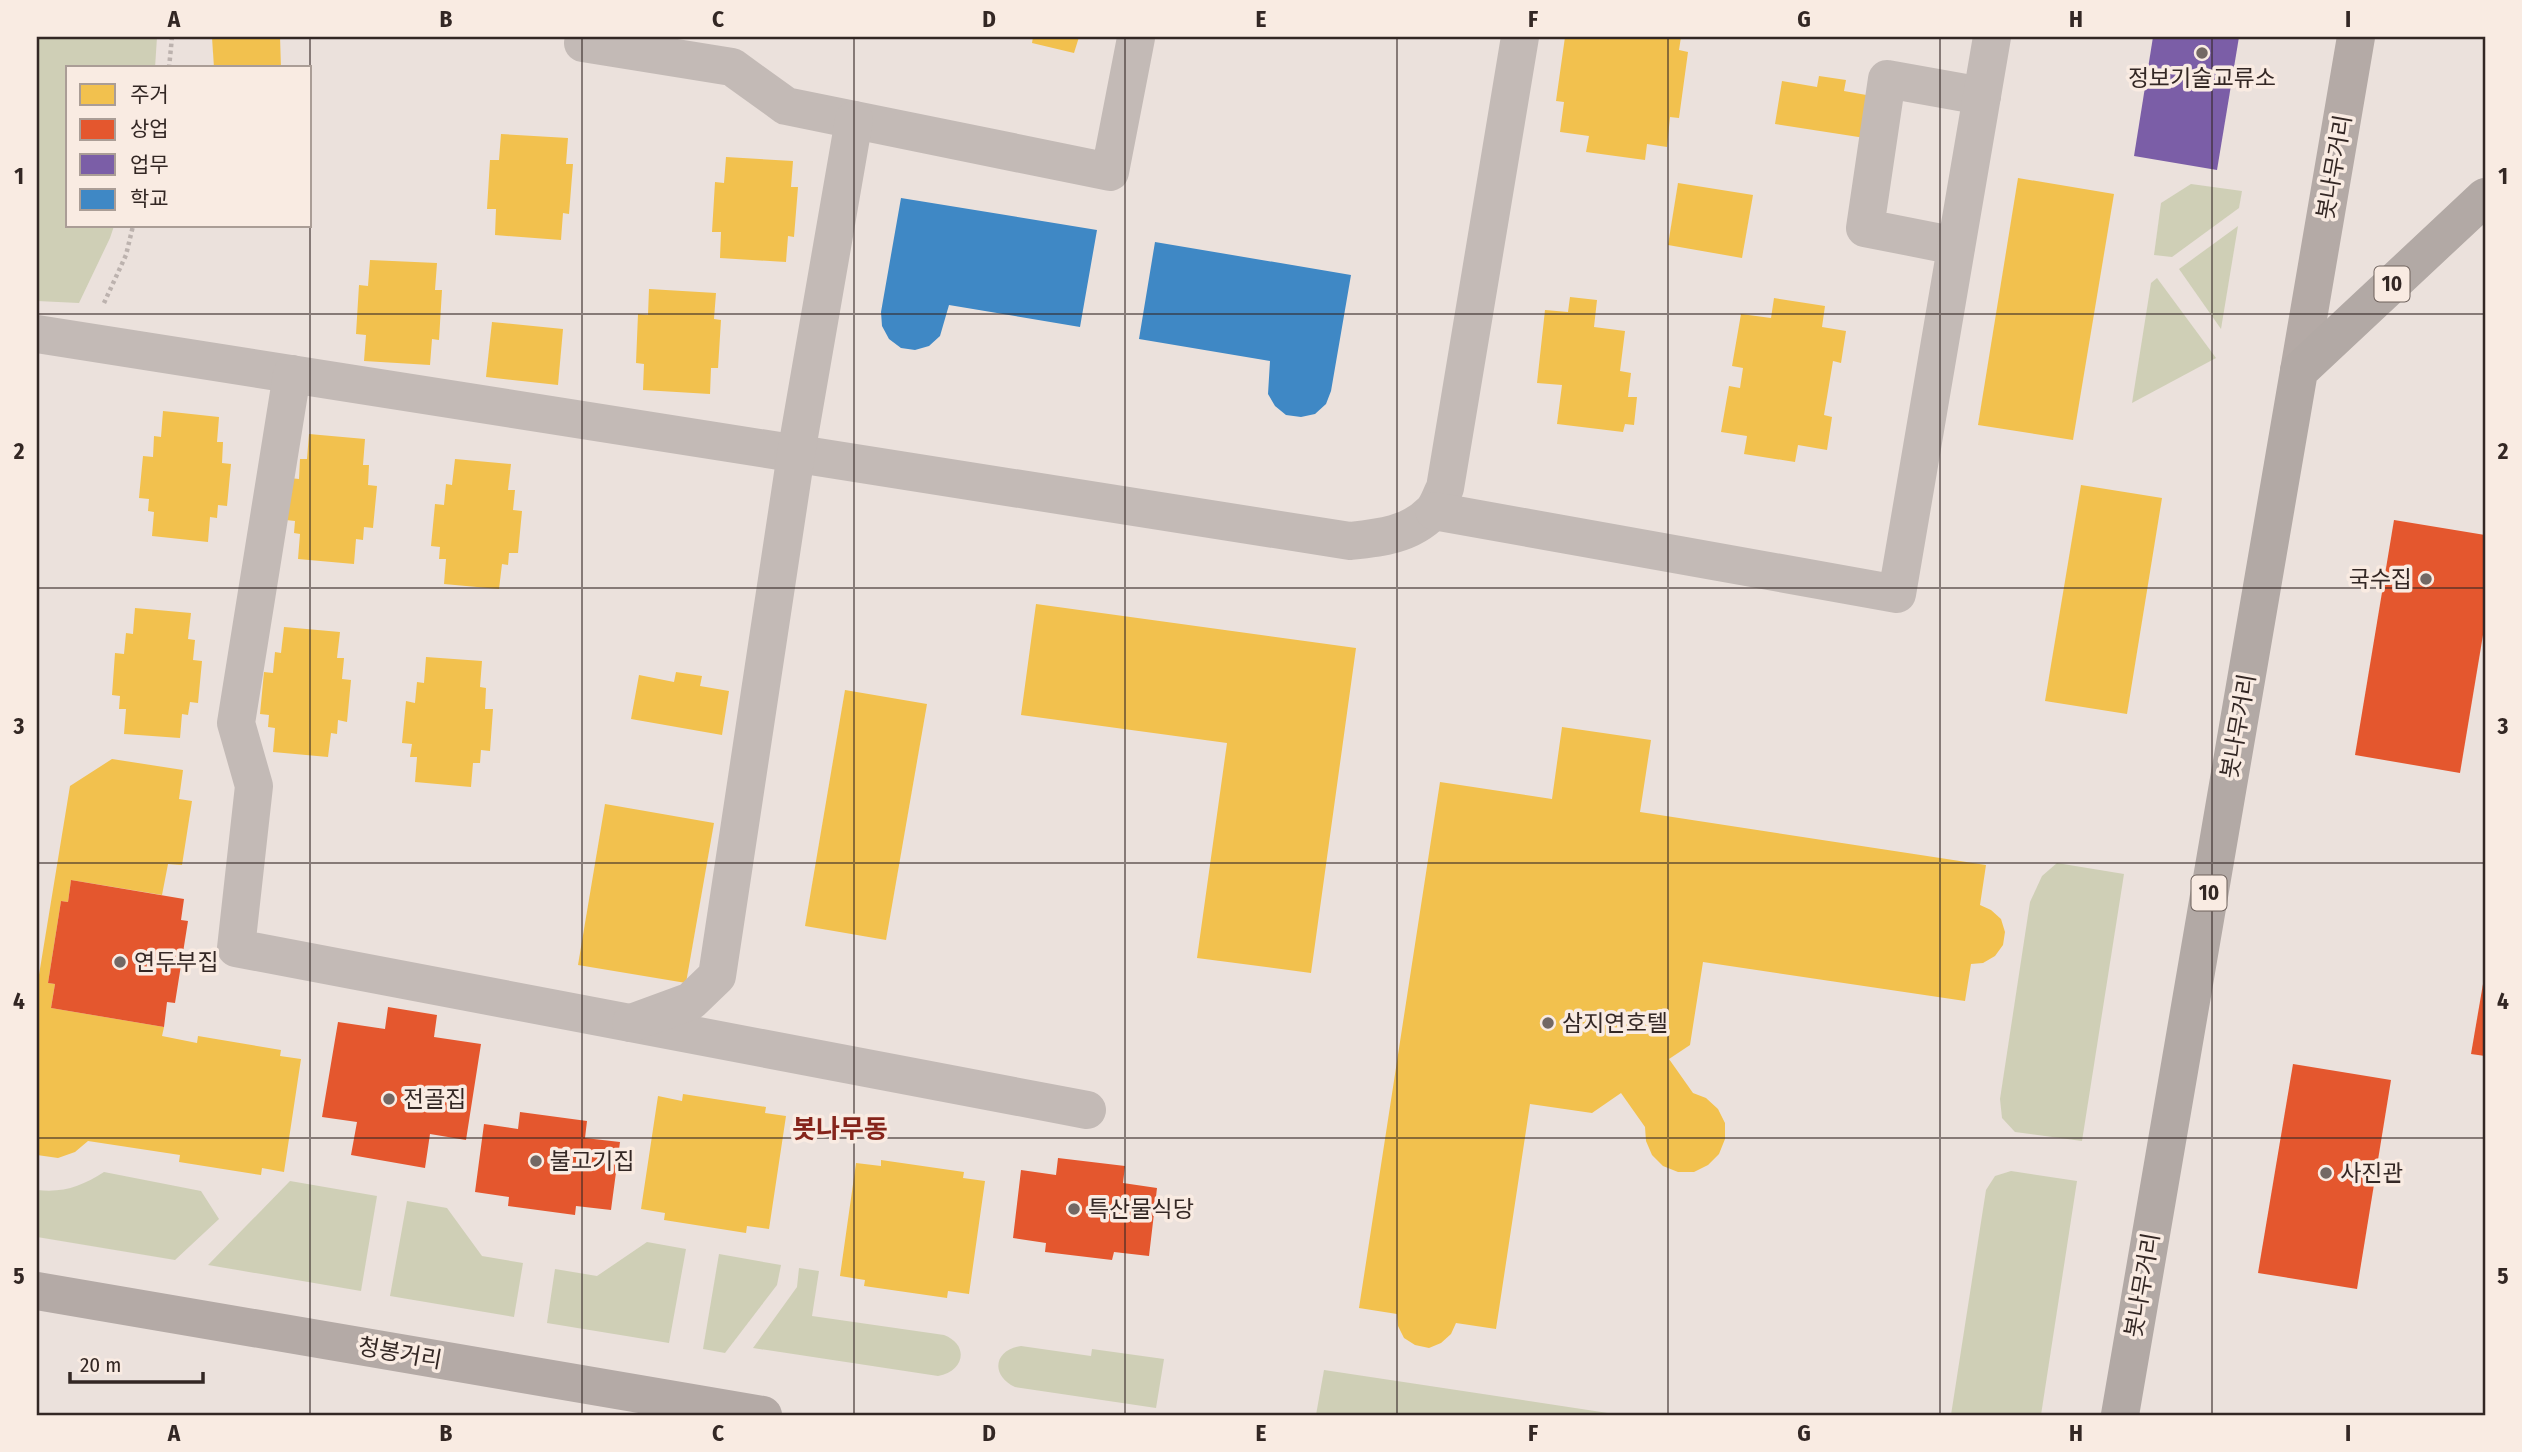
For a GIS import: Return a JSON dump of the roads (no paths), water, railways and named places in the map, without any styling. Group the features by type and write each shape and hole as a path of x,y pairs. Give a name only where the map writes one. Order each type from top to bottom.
{"main road":[{"name":"10","path":"2299,371 2485,197"},
{"name":"봇나무거리","path":"2120,1415 2299,371"}],"street":[{"path":"37,334 1350,541 1390,536 1412,527 1434,511 1445,488 1520,37"},
{"path":"1434,511 1897,594 1992,37"},
{"name":"봇나무거리","path":"2299,371 2356,37"},
{"path":"583,43 733,67 786,106 1110,172 1136,38"},
{"path":"1956,246 1865,228 1887,79 1982,96"},
{"path":"631,1023 691,1001 717,976 796,453 854,120"},
{"path":"292,374 236,723 254,786 236,948 1087,1110"},
{"name":"청봉거리","path":"37,1291 762,1415"}],"place":[{"name":"정보기술교류소","path":"2202,53"},
{"name":"국수집","path":"2426,579"},
{"name":"연두부집","path":"120,962"},
{"name":"삼지연호텔","path":"1548,1023"},
{"name":"전골집","path":"389,1099"},
{"name":"불고기집","path":"536,1161"},
{"name":"사진관","path":"2326,1173"},
{"name":"특산물식당","path":"1074,1209"}],"district":[{"name":"봇나무동","path":"840,1129"}]}
